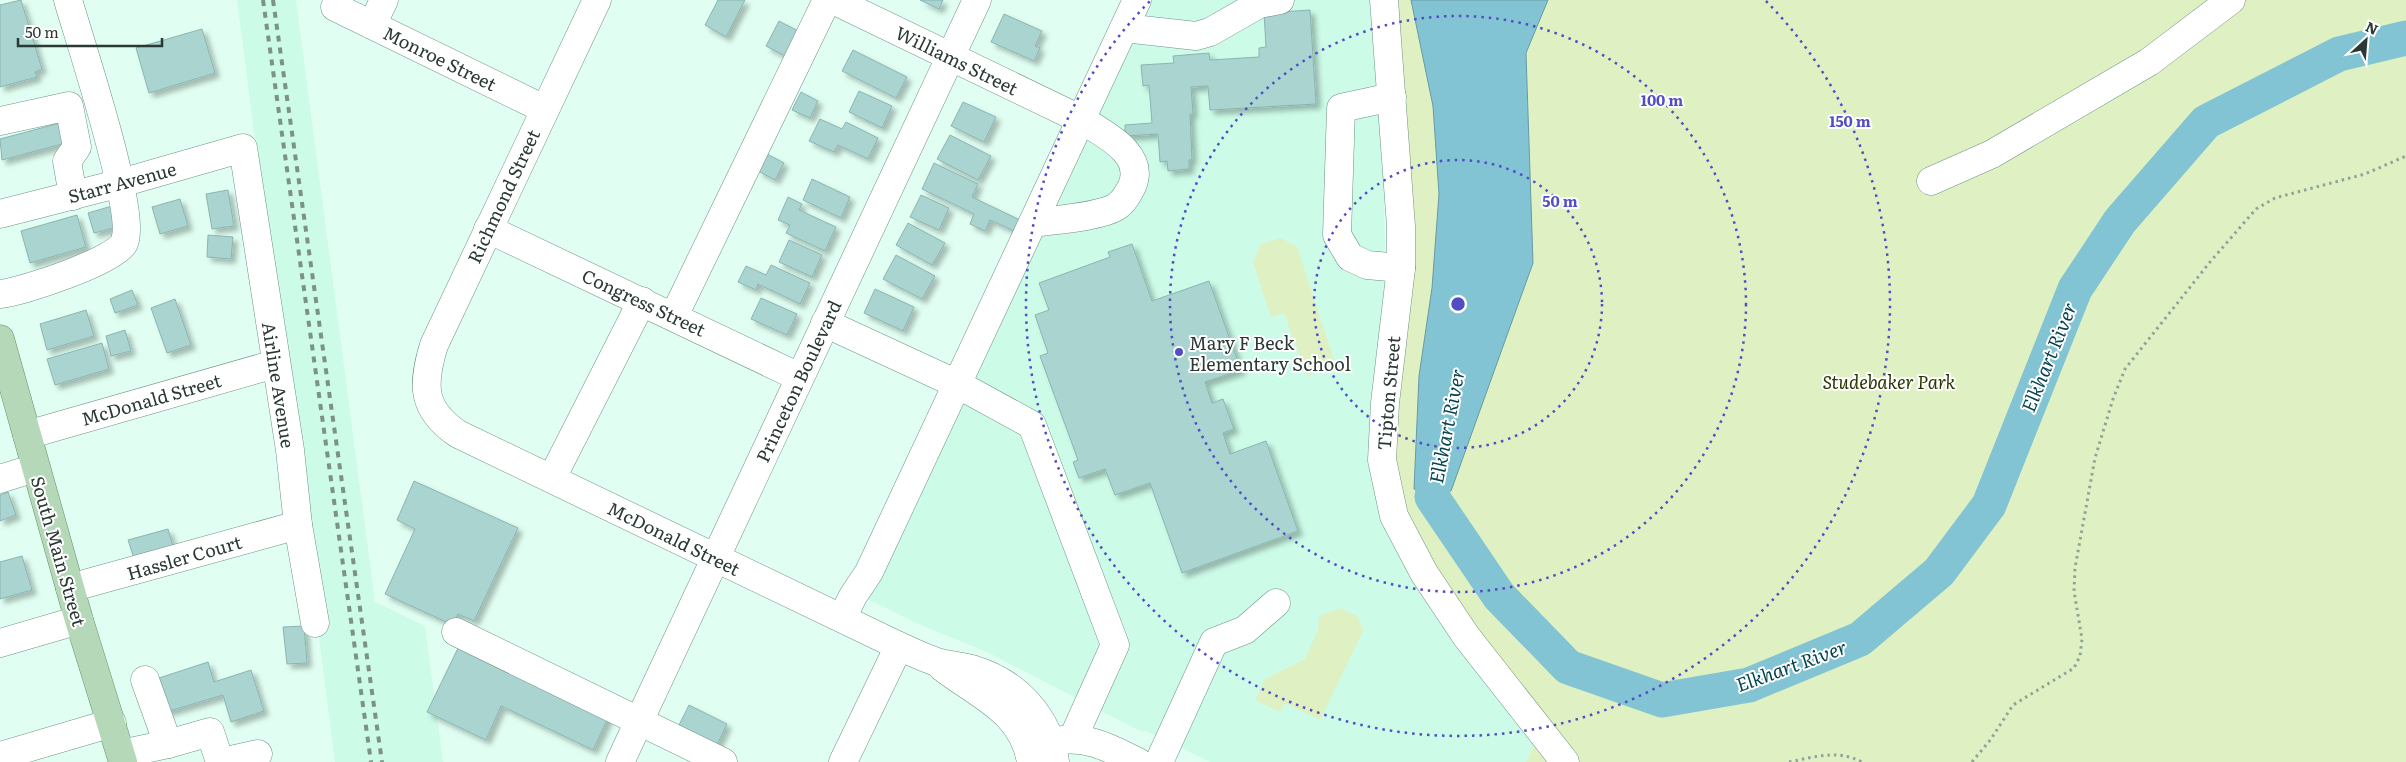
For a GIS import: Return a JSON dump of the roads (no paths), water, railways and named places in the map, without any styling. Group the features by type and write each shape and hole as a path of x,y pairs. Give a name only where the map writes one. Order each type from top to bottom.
{"main road":[{"name":"South Main Street","path":"0,339 79,620 122,758"}],"street":[{"path":"0,294 13,293 53,280 117,252 125,242 127,229 122,183 68,0"},
{"path":"372,25 384,0"},
{"name":"Richmond Street","path":"427,396 426,370 434,345 597,0"},
{"path":"674,316 827,0"},
{"name":"Williams Street","path":"833,0 1082,120 1113,140 1130,156 1134,180 1127,196 1115,207 1079,217 1033,223"},
{"name":"Princeton Boulevard","path":"620,762 977,0"},
{"path":"842,618 853,596 869,572 1137,0"},
{"path":"1124,28 1196,36 1210,32 1260,4 1280,0"},
{"name":"Tipton Street","path":"1384,0 1402,226 1401,268 1384,403 1382,460 1394,516 1424,573 1466,636 1565,762"},
{"path":"1932,181 1992,154 2149,62 2230,0"},
{"name":"Monroe Street","path":"335,8 544,109"},
{"path":"1392,97 1341,108 1337,235 1350,257 1367,265 1401,268"},
{"path":"0,121 69,106 77,147 67,161 72,196"},
{"path":"75,137 104,124"},
{"name":"Starr Avenue","path":"0,214 122,183 243,148"},
{"name":"Airline Avenue","path":"243,148 275,364 290,450 298,525 315,623"},
{"name":"Congress Street","path":"488,229 799,377"},
{"path":"552,478 642,301"},
{"path":"825,323 957,384 1032,425 1115,645 1048,751"},
{"name":"McDonald Street","path":"27,435 275,364"},
{"name":"McDonald Street","path":"427,396 435,413 445,425 458,434 898,646 935,662 966,686 988,698 1010,717 1021,731 1048,751"},
{"path":"0,479 36,468"},
{"name":"Hassler Court","path":"70,588 298,525"},
{"path":"1159,762 1214,642 1245,630 1276,603"},
{"path":"0,643 79,620"},
{"path":"456,632 723,762"},
{"path":"843,762 898,646"},
{"path":"144,680 168,744"},
{"path":"0,756 112,722"},
{"path":"122,758 210,732 221,762 258,754"},
{"path":"1048,751 1096,742 1138,762"}],"water":[{"path":"1411,0 1548,0 1526,53 1533,263 1451,491 1432,497 1414,489 1419,376 1432,288 1439,194 1433,106"}],"waterway":[{"name":"Elkhart River","path":"1439,450 1432,497 1499,596 1568,667 1662,700 1749,685 1860,639 1939,572 1989,505 2075,289 2120,221 2206,122 2339,54 2406,38"}],"railway":[{"path":"263,0 371,762"},
{"path":"273,0 382,762"}],"place":[{"name":"Mary F Beck Elementary School","path":"1179,352"}],"park label":[{"name":"Studebaker Park","path":"1889,381"}]}
